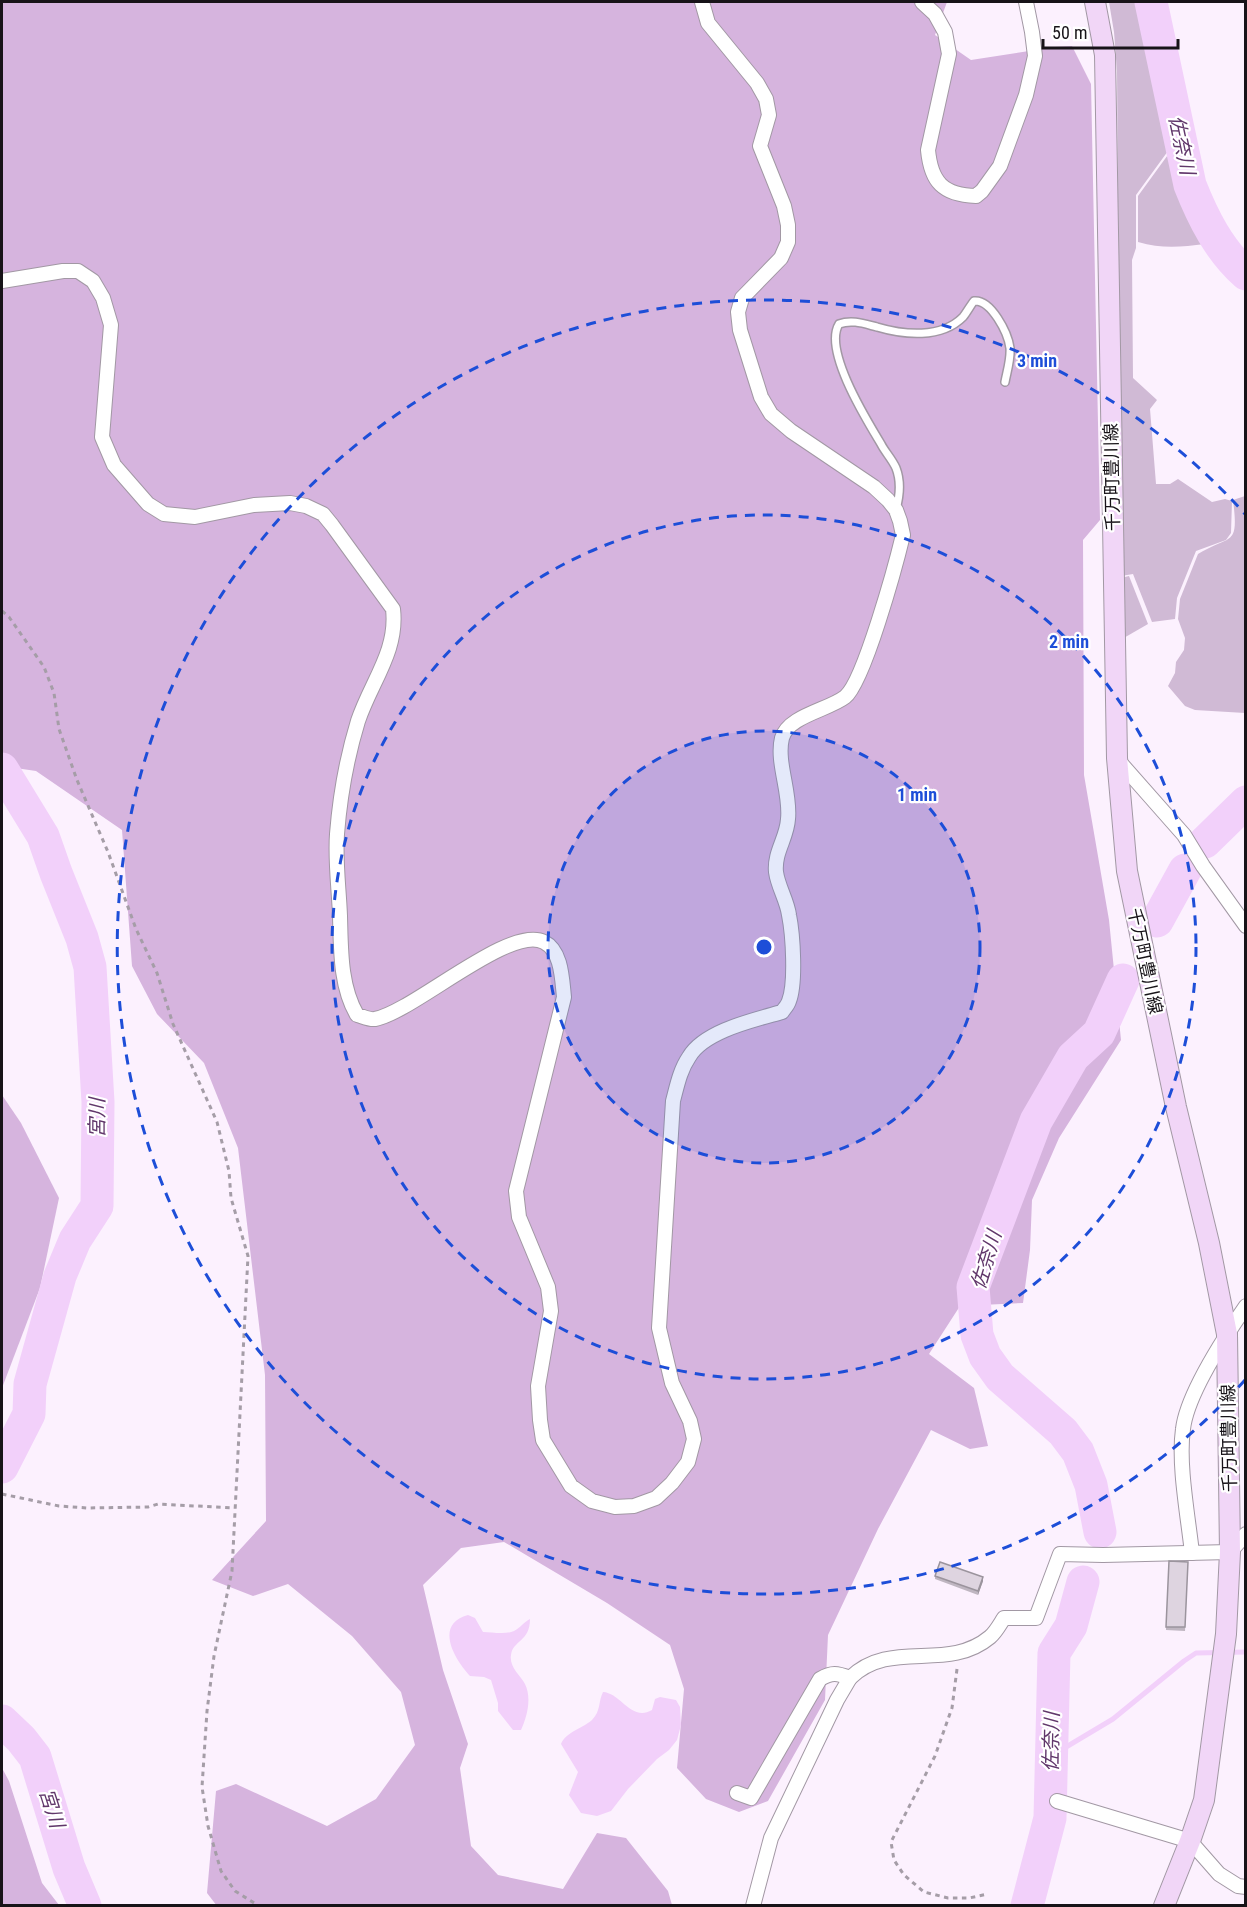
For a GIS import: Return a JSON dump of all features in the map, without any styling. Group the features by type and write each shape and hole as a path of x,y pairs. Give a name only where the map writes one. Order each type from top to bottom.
{"main road":[{"name":"千万町豊川線","path":"1095,2 1105,55 1117,758 1126,872 1174,1096 1209,1243 1227,1334 1230,1552 1226,1634 1204,1800 1164,1905"}],"street":[{"path":"2,281 63,271 78,271 93,282 103,298 111,325 102,437 114,465 148,504 164,514 195,517 270,503 306,506 322,514 332,525 393,609 392,641 359,718 347,758 337,835 341,945 347,995 357,1015 372,1019 392,1013 466,968 515,943 531,939 545,942 554,953 561,971 564,997 516,1191 519,1217 548,1287 551,1311 538,1386 543,1440 571,1486 592,1501 615,1507 634,1506 656,1498 672,1483 688,1462 694,1439 690,1420 672,1383 659,1328 673,1101 679,1078 690,1055 709,1039 740,1024 782,1012 789,1002 793,977 789,914 776,872 777,854 788,822 789,805 781,756 782,738 788,726 846,697 856,681 874,633 903,535 896,510 874,487 791,431 771,414 761,397 740,330 738,312 742,298 781,258 788,242 788,225 784,206 760,146 769,115 766,99 757,83 708,23 702,2"},
{"path":"922,2 935,14 945,32 949,54 928,150 930,166 934,176 945,189 976,196 1000,166 1026,96 1035,56 1026,2"},
{"path":"1117,758 1184,835 1245,926"},
{"path":"1192,1553 1182,1450 1183,1427 1196,1391 1245,1306"},
{"path":"753,1905 771,1838 837,1700 850,1678 860,1668 889,1657 943,1655 959,1652 991,1636 1004,1618 1036,1618 1060,1554 1230,1552 1245,1534"},
{"path":"737,1793 751,1798 820,1679 828,1674 836,1673 850,1678"},
{"path":"1057,1801 1190,1841 1219,1874 1238,1886 1245,1887"}],"lane":[{"path":"896,510 900,497 900,484 895,467 860,406 839,362 835,336 839,324 846,321 856,322 899,332 938,331 950,326 963,316 974,302 979,301 997,317 1006,336 1010,349 1005,382"}],"path":[{"path":"2,611 9,617 44,667 54,693 59,729 77,780 108,852 136,929 156,973 173,1024 217,1122 229,1171 231,1198 248,1256 232,1571 214,1656 207,1712 202,1787 208,1826 221,1871 234,1891 260,1905"},
{"path":"2,1494 59,1506 87,1508 148,1507 158,1504 234,1509"},
{"path":"959,1652 952,1708 938,1746 891,1842 894,1860 904,1875 924,1892 948,1898 969,1898 988,1894"}],"shaded area":[{"path":"2,2 947,2 935,35 971,60 1072,46 1091,84 1100,520 1083,540 1084,775 1109,920 1121,1040 1059,1138 1032,1200 1030,1250 1023,1303 960,1306 929,1354 974,1388 988,1446 970,1449 931,1430 878,1529 828,1635 825,1700 768,1801 739,1812 706,1799 677,1768 684,1689 670,1645 607,1603 504,1542 461,1548 423,1585 443,1670 468,1744 460,1768 471,1846 498,1875 563,1889 597,1833 626,1838 668,1891 672,1905 217,1906 207,1893 216,1791 236,1784 327,1826 376,1799 415,1745 401,1692 352,1636 288,1584 253,1596 212,1580 266,1521 265,1375 238,1148 204,1063 157,1014 132,966 122,830 36,771 2,766"},
{"path":"1109,2 1141,2 1168,151 1136,195 1136,248 1132,260 1133,378 1157,400 1150,409 1156,484 1170,484 1178,479 1212,502 1225,499 1232,501 1231,533 1226,540 1196,551 1177,598 1175,619 1152,622 1133,574 1121,576 1117,71"},
{"path":"1170,152 1183,202 1205,244 1172,247 1138,242 1138,196"},
{"path":"1245,496 1245,713 1195,710 1185,706 1168,686 1175,673 1176,662 1184,650 1185,638 1178,619 1180,599 1198,554 1230,538 1235,526 1233,500"},
{"path":"1129,576 1148,624 1122,639 1121,578"},
{"path":"2,1095 21,1123 59,1198 40,1288 2,1388"},
{"path":"468,1615 475,1618 483,1632 494,1633 514,1631 530,1619 525,1637 515,1646 511,1655 513,1667 525,1684 528,1695 527,1713 521,1730 513,1730 498,1711 491,1680 470,1676 453,1652 449,1634 452,1626"},
{"path":"603,1692 615,1697 632,1710 645,1713 652,1710 655,1699 660,1697 676,1700 680,1707 681,1725 677,1740 669,1750 628,1789 611,1811 597,1816 581,1813 569,1795 578,1772 561,1744 567,1736 595,1717"},
{"path":"2,1768 9,1781 42,1883 59,1905 2,1905"}],"building":[{"path":"1169,1561 1188,1562 1185,1627 1166,1627"},
{"path":"940,1562 983,1577 978,1591 935,1576"}],"waterway":[{"name":"佐奈川","path":"1151,2 1190,185 1213,233 1236,265 1246,274"},
{"name":"宮川","path":"2,769 43,836 82,938 90,967 98,1102 97,1206 75,1240 60,1276 30,1384 29,1414 2,1467"},
{"name":"佐奈川","path":"1205,842 1246,802"},
{"name":"佐奈川","path":"1157,921 1185,870"},
{"name":"佐奈川","path":"1100,1532 1091,1485 1078,1452 1063,1432 1000,1377 985,1356 977,1335 973,1287 1036,1121 1073,1057 1099,1033 1123,980"},
{"name":"佐奈川","path":"1027,1906 1050,1818 1054,1653 1071,1626 1083,1582"},
{"path":"1051,1756 1113,1719 1196,1653 1246,1652"},
{"name":"宮川","path":"2,1721 21,1739 35,1757 69,1868 85,1906"}]}
